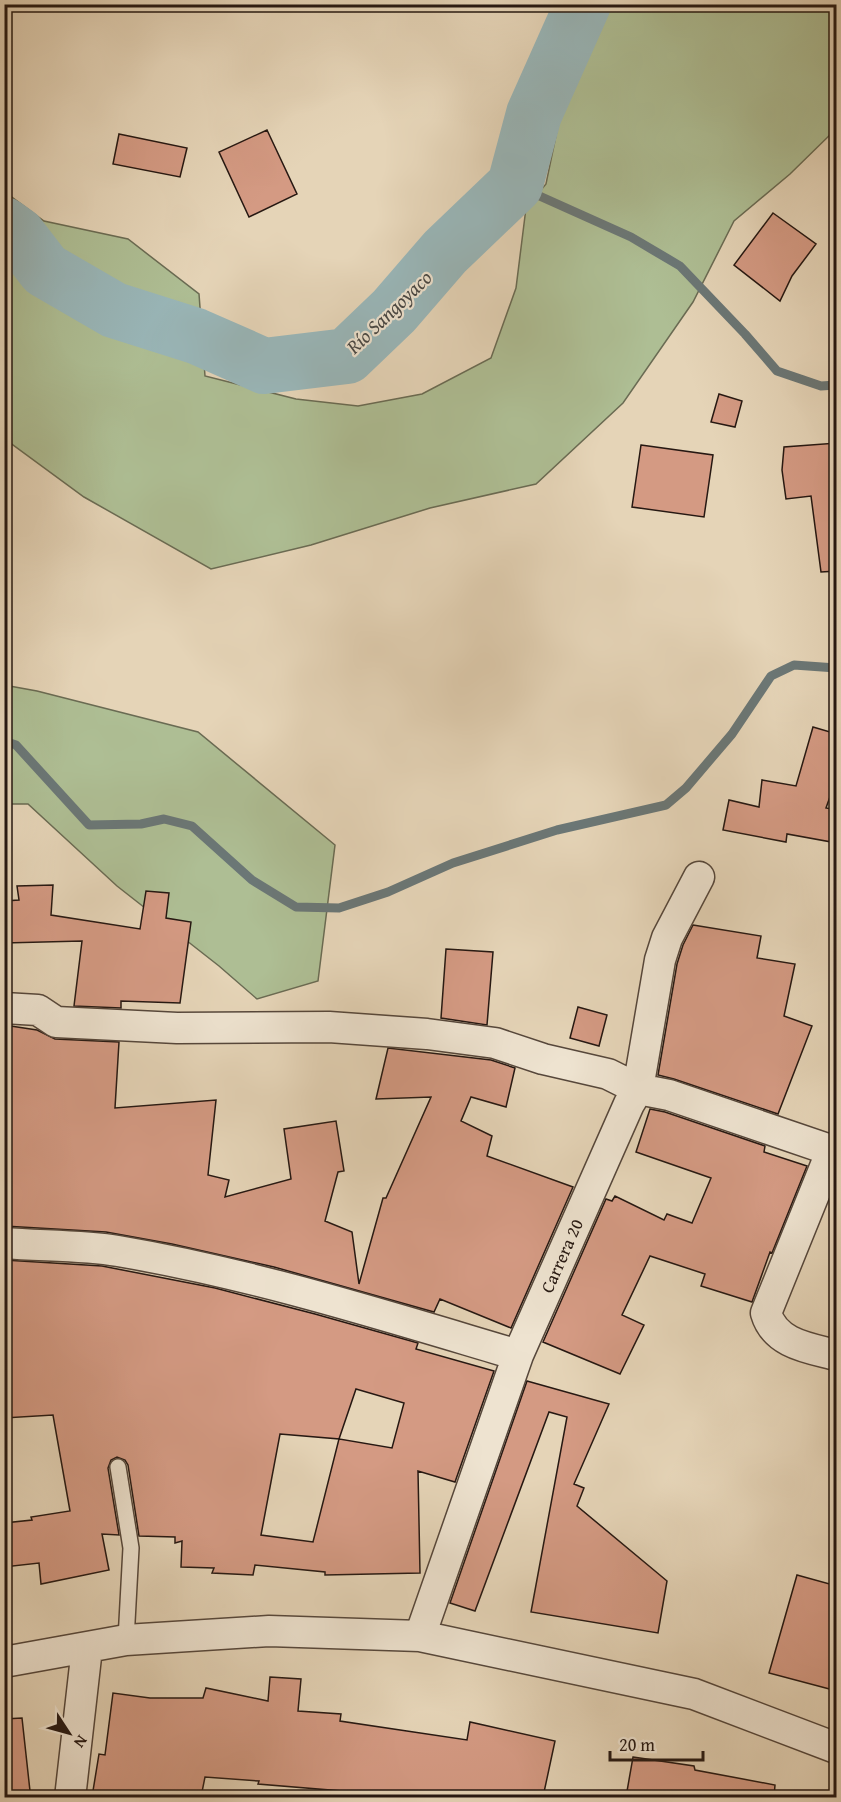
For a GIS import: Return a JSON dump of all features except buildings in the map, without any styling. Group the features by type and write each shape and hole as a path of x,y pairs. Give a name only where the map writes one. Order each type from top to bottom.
{"street":[{"name":"Carrera 20","path":"420,1636 518,1356 629,1104 638,1089 660,960 667,938 699,877"},
{"path":"4,1008 38,1010 56,1022 177,1028 329,1028 427,1034 495,1043 543,1059 608,1074 638,1089 669,1095 834,1151 765,1313 770,1324 790,1343 837,1355"},
{"path":"4,1244 116,1250 238,1276 361,1309 518,1356"},
{"path":"4,1662 126,1640 269,1631 420,1636 694,1694 837,1748"},
{"path":"70,1797 87,1647"}],"lane":[{"path":"118,1467 131,1548 126,1640"}],"green space":[{"path":"608,5 836,5 836,129 790,174 734,221 693,302 623,403 536,484 430,508 311,545 211,569 84,497 5,439 5,192 44,221 128,239 199,294 205,376 296,399 358,406 422,394 491,358 516,288 526,208 546,184 559,121 583,53"},
{"path":"4,685 37,691 198,732 335,845 318,981 257,999 219,966 117,886 28,804 5,804"}],"waterway":[{"name":"Río Sangoyaco","path":"4,225 18,235 45,270 114,310 196,336 264,366 347,356 394,311 445,252 515,185 534,114 583,4"},
{"path":"515,185 631,237 680,266 777,371 821,386 836,385"},
{"path":"4,741 16,745 89,825 141,824 164,819 192,826 252,880 296,907 339,908 388,892 453,863 557,830 666,805 686,788 732,734 771,676 794,665 836,668"}]}
